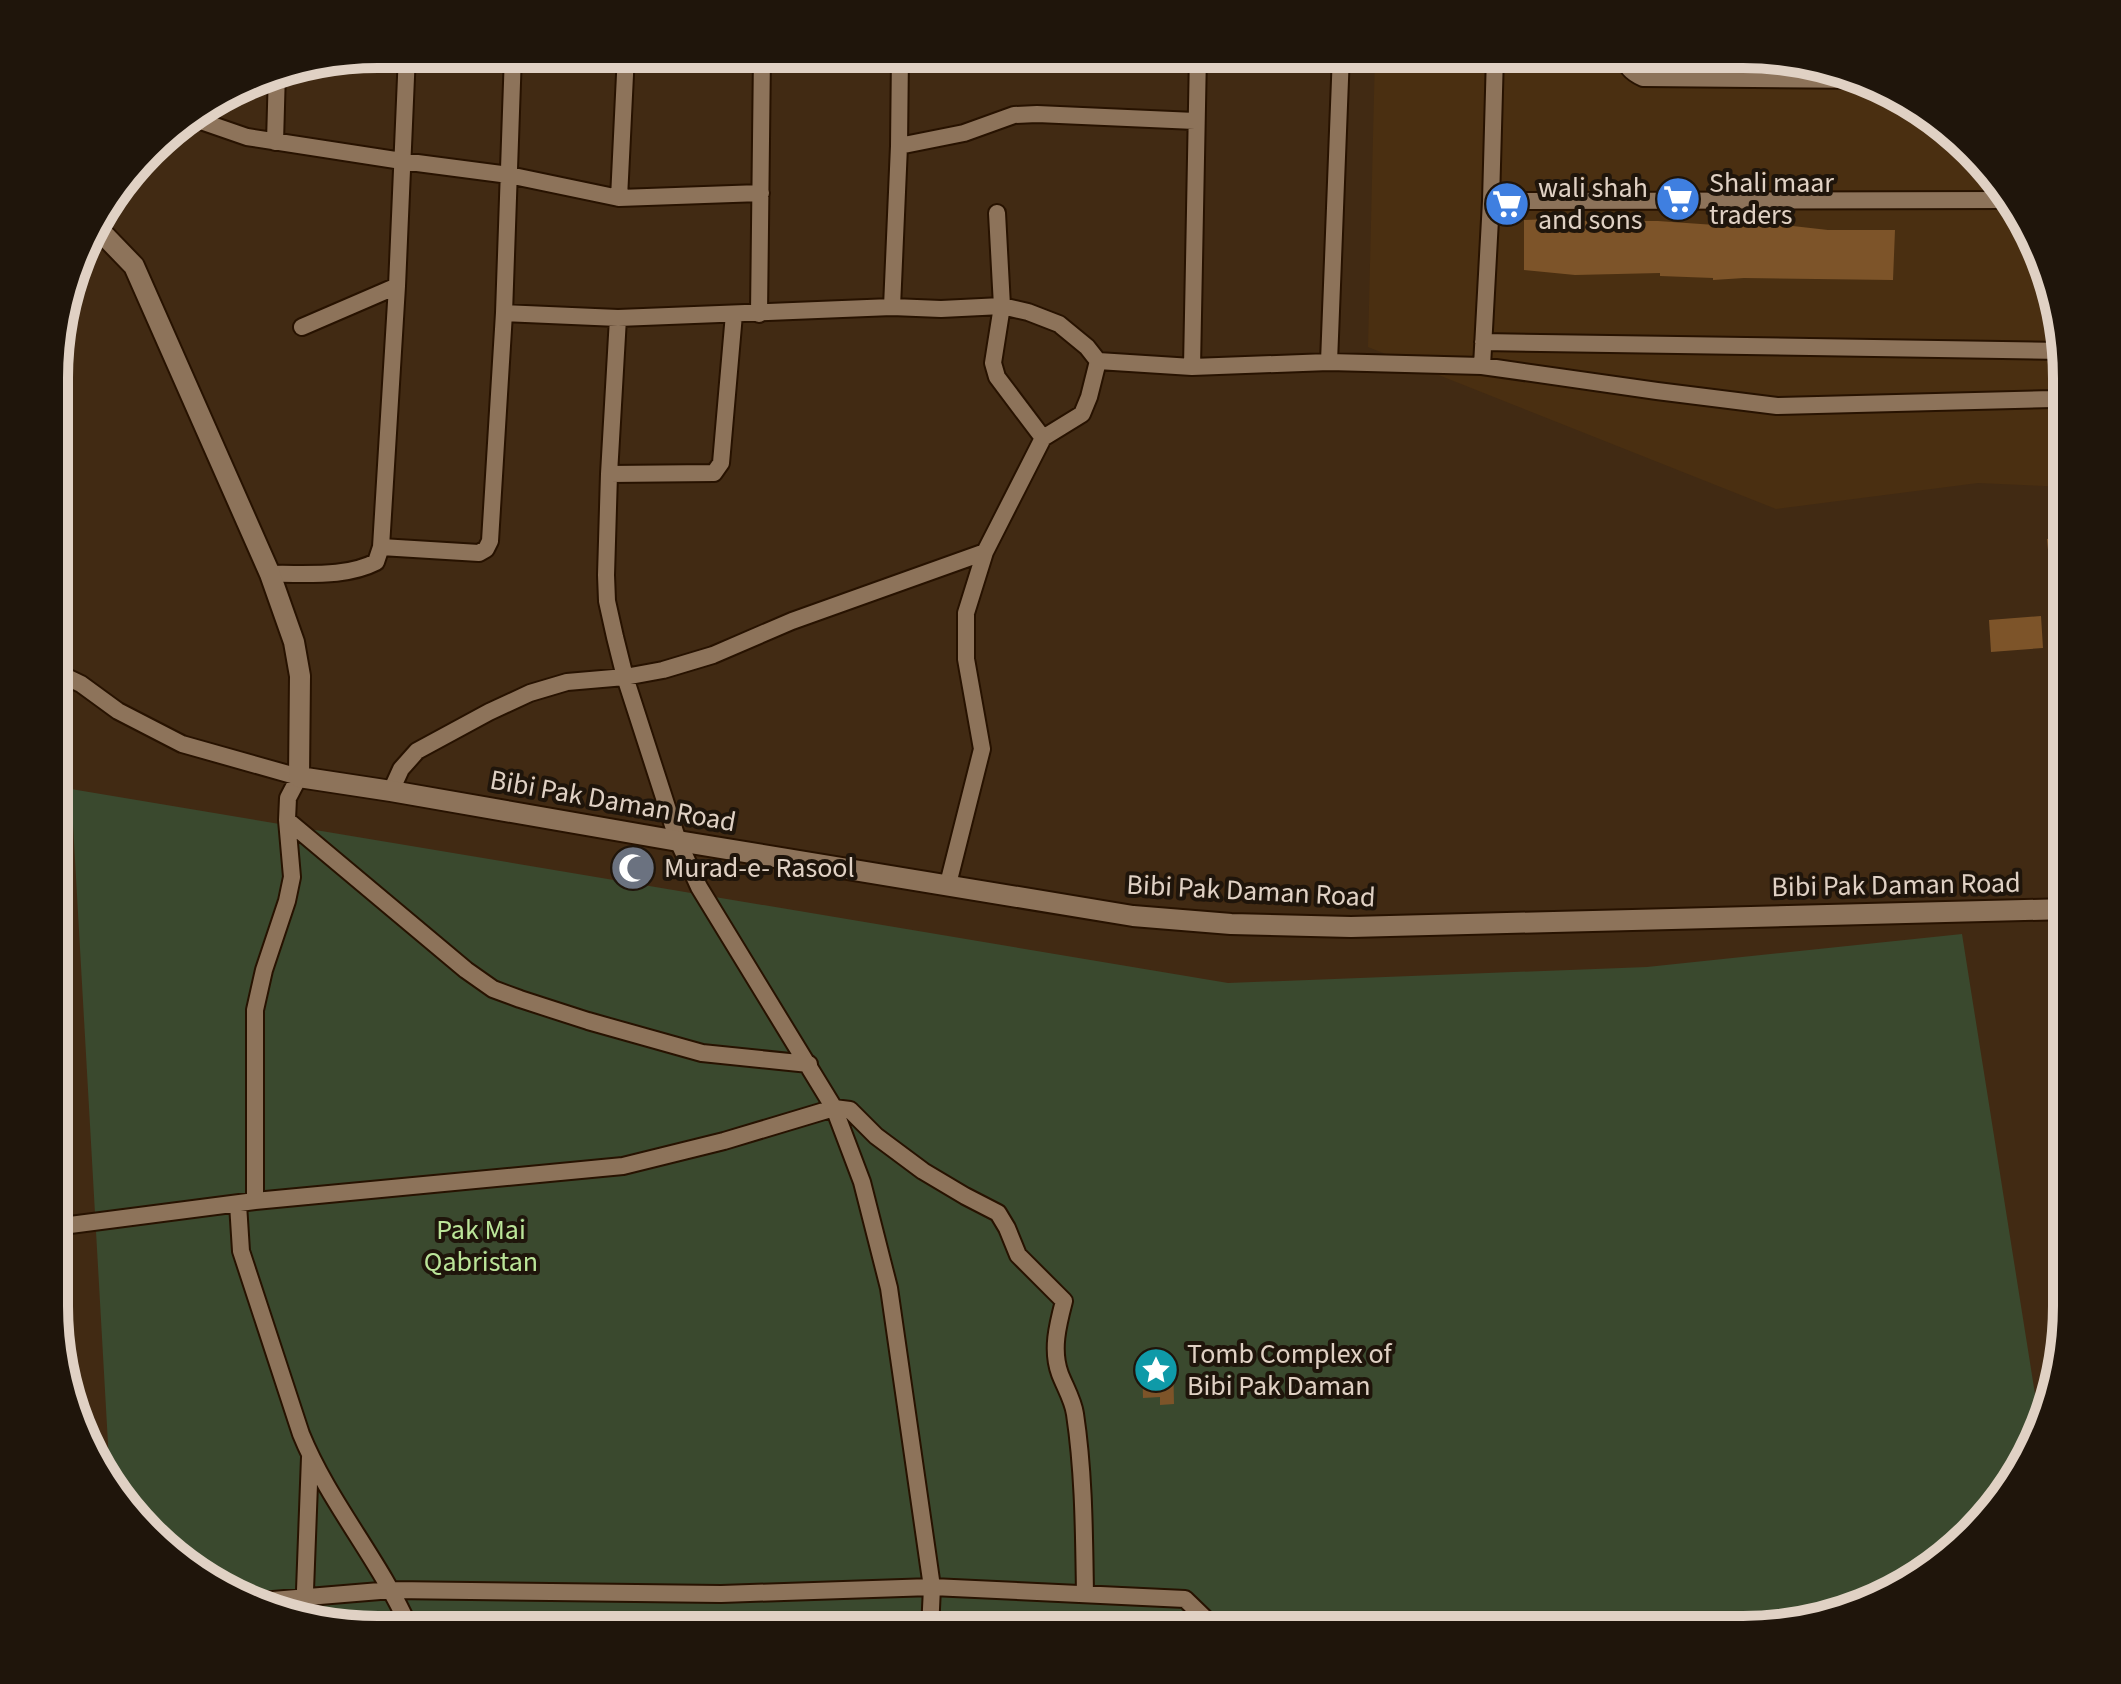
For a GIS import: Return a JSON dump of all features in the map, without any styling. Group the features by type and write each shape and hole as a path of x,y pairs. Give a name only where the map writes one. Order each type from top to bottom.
{"street":[{"path":"270,574 364,568 376,562 381,547 406,68"},
{"path":"381,547 479,553 486,549 490,541 504,313 513,68"},
{"path":"619,198 625,68"},
{"path":"759,314 762,68"},
{"path":"892,307 900,68"},
{"path":"1192,367 1197,68"},
{"path":"1329,362 1340,68"},
{"path":"1482,366 1495,68"},
{"path":"1628,68 1643,78 1826,80"},
{"path":"275,142 277,85"},
{"path":"899,146 964,133 1014,115 1195,121"},
{"path":"203,122 247,137 509,175 619,198 761,193"},
{"path":"1491,201 1997,200"},
{"path":"997,213 1002,306 993,363 997,377 1043,438"},
{"path":"103,235 134,266 270,574 294,642 300,676 299,777 288,798 287,820 292,877 255,1010 255,1201"},
{"path":"302,327 397,286"},
{"path":"504,313 618,318 892,307 941,309 1002,306 1059,324 1087,347 1098,361 1192,367 1329,362 1482,366 1777,406 2053,399"},
{"path":"609,474 714,473 721,463 734,314"},
{"path":"618,318 606,575 607,601 625,677 678,841 706,899 834,1108 862,1182 889,1288 932,1587 931,1616"},
{"path":"1483,342 2051,351"},
{"path":"948,884 982,749 966,659 966,613 985,552 1043,438 1082,414 1098,361"},
{"path":"391,791 401,769 417,751 530,693 567,682 663,670 713,655 792,621 985,552"},
{"path":"68,678 118,711 182,744 299,777"},
{"name":"Bibi Pak Daman Road","path":"299,777 1133,916 1231,924 1321,926 2053,909"},
{"path":"287,820 466,970 493,989 588,1021 702,1053 809,1064"},
{"path":"70,1225 255,1201 623,1166 710,1145 834,1108 850,1110 876,1136 923,1171 998,1213 1018,1255 1064,1301 1057,1328 1056,1351 1058,1369 1075,1410 1084,1505 1085,1594"},
{"path":"238,1204 241,1251 301,1434 310,1456 392,1590 404,1616"},
{"path":"305,1607 310,1456"},
{"path":"276,1599 392,1590 721,1594 932,1587 1185,1599 1203,1616"}],"shaded area":[{"path":"1375,68 1743,68 1804,74 1843,84 1880,100 1932,132 1976,173 2012,223 2037,278 2047,317 2053,378 2053,486 1978,483 1776,509 1368,347"}],"green space":[{"name":"Pak Mai Qabristan","path":"71,789 1228,983 1647,967 1962,934 2037,1406 2012,1461 1989,1495 1932,1552 1898,1575 1843,1600 1804,1610 1743,1616 357,1615 317,1610 278,1600 223,1575 173,1539 145,1511 109,1461"}],"building":[{"path":"1524,220 1623,223 1658,221 1715,227 1784,225 1828,230 1895,230 1893,280 1713,280 1660,276 1660,273 1575,275 1524,270"},
{"path":"2053,538 2053,604 2047,539"},
{"path":"2041,616 2043,648 1991,652 1989,620"},
{"path":"1173,1358 1174,1404 1160,1405 1160,1397 1143,1398 1142,1360"}],"place":[{"name":"Shali maar traders","path":"1678,199"},
{"name":"wali shah and sons","path":"1507,204"},
{"name":"Murad-e- Rasool","path":"633,868"},
{"name":"Tomb Complex of Bibi Pak Daman","path":"1156,1370"}]}
